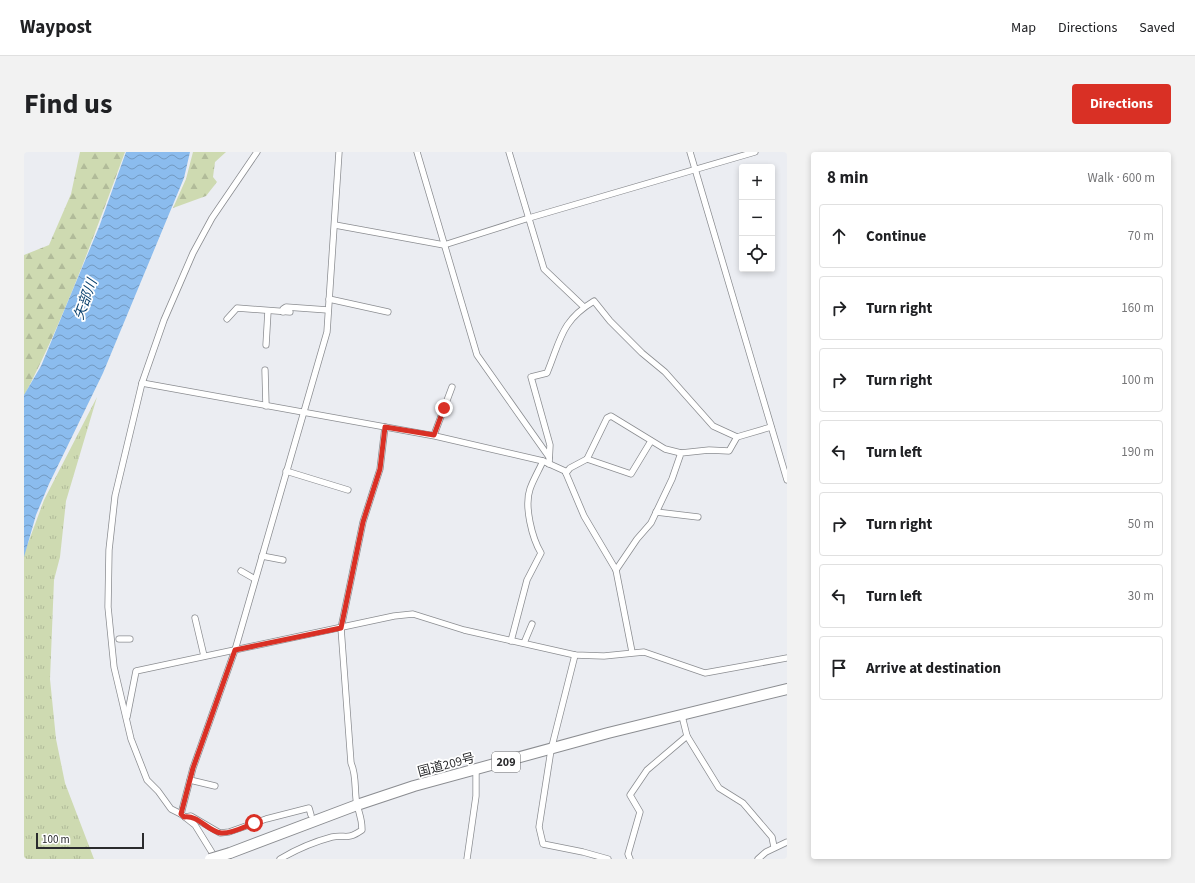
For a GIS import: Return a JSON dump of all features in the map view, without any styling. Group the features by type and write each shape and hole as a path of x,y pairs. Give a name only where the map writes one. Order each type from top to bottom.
{"highway":[{"name":"国道209号","path":"210,859 230,853 357,805 414,786 551,750 608,733 787,689"}],"street":[{"path":"216,859 195,826 183,816 171,809 158,791 147,780 131,739 114,666 108,607 109,550 115,496 142,383 164,320 193,253 212,218 257,152"},
{"path":"183,816 190,780 235,650 326,332 339,152"},
{"path":"417,152 477,355 549,457"},
{"path":"510,152 544,269 584,307"},
{"path":"690,152 787,480"},
{"path":"334,225 444,245 529,218 755,152"},
{"path":"329,299 388,312"},
{"path":"511,640 527,580 541,553 535,543 530,521 529,491 549,457 550,445 531,378 548,372 563,332 573,316 594,301 610,322 642,353 665,372 713,426 737,437 771,427"},
{"path":"283,312 283,309 286,307 328,310"},
{"path":"227,319 237,308 290,312"},
{"path":"266,344 268,311"},
{"path":"265,370 266,406"},
{"path":"142,383 434,435 546,463 566,473 584,516 616,570 632,652"},
{"path":"434,435 452,387"},
{"path":"566,473 570,468 588,459 607,418 611,416 665,449 681,454 709,450 729,451 737,437"},
{"path":"280,859 305,845 335,837 352,837 362,830 362,818 357,805 354,770 351,763 341,628 363,522 380,469 385,427"},
{"path":"588,459 631,474 651,441"},
{"path":"616,570 637,538 651,523 672,479 681,454"},
{"path":"286,471 348,490"},
{"path":"656,512 698,517"},
{"path":"262,556 283,560"},
{"path":"241,571 255,579"},
{"path":"126,721 136,671 394,616 413,614 464,630 575,655 604,656 644,652 705,673 787,658"},
{"path":"195,618 204,656"},
{"path":"524,643 532,624"},
{"path":"119,639 130,639"},
{"path":"575,655 551,750 539,827 543,844 608,859"},
{"path":"682,716 686,736 719,788 743,803 772,837 774,847"},
{"path":"630,859 628,854 640,812 630,795 647,770 686,736"},
{"path":"467,859 476,796 476,770"},
{"path":"190,780 215,786"},
{"path":"183,816 191,816 220,833 229,832 266,819 309,808 311,815"},
{"path":"758,859 774,847 787,842"}],"green space":[{"path":"80,152 125,152 66,307 24,396 24,255 49,245 71,194"},
{"path":"193,152 226,152 215,162 213,177 217,182 206,196 173,208 186,179"},
{"path":"97,397 66,501 60,557 54,580 50,679 56,739 65,783 94,859 24,859 24,554 44,500"}],"water":[{"name":"矢部川","path":"126,152 190,152 184,178 103,373 49,484 36,515 24,557 24,395 41,366 99,227"}],"route":[{"path":"254,823 229,832 220,833 191,816 184,817 181,814 193,768 235,650 341,628 345,601 363,522 380,469 385,427 434,435 444,408"}]}
